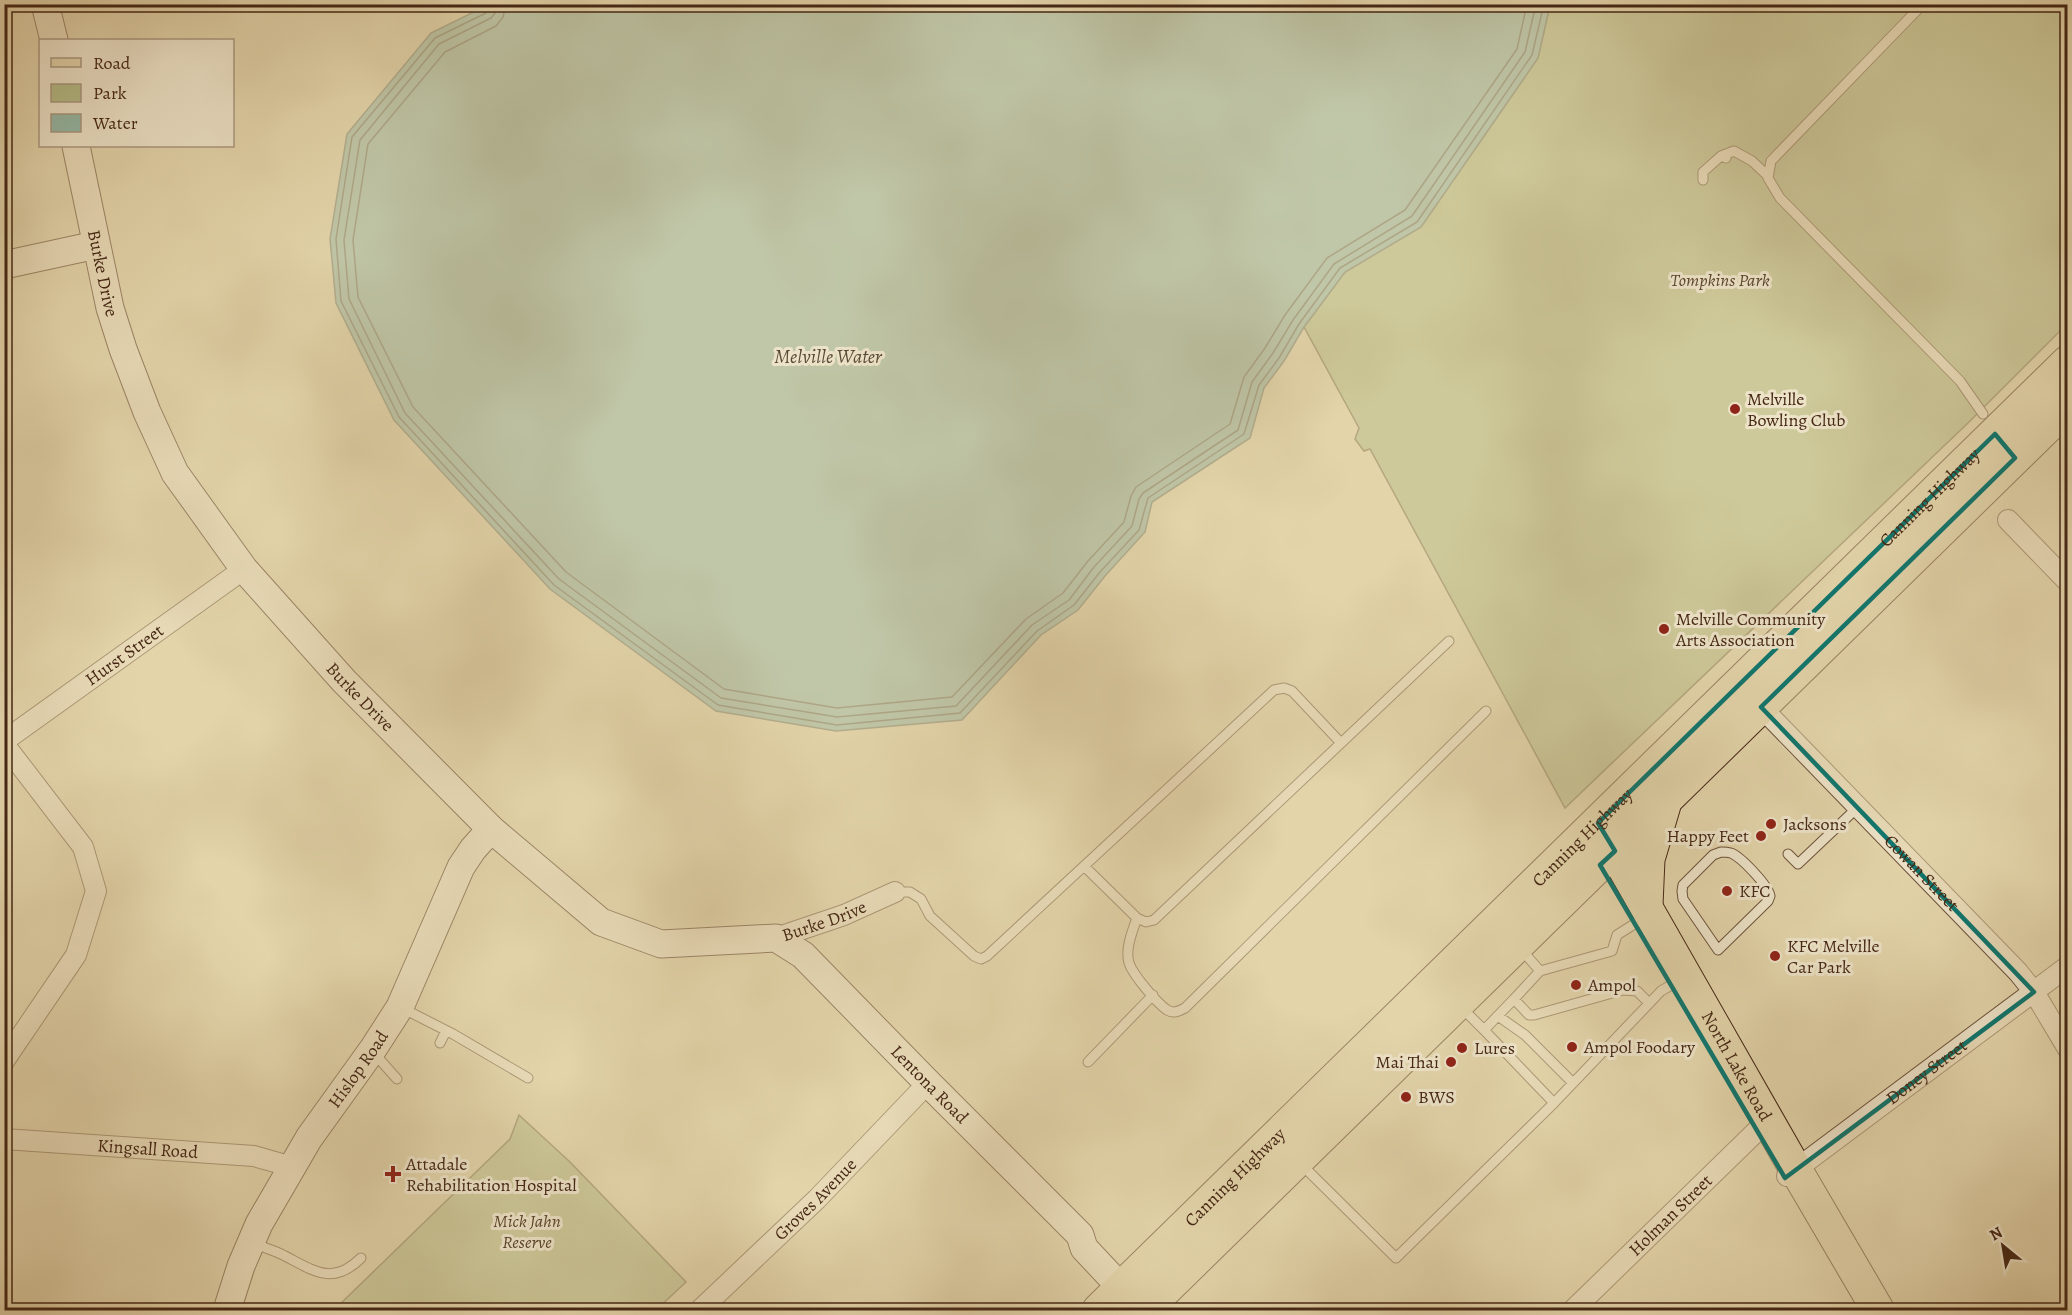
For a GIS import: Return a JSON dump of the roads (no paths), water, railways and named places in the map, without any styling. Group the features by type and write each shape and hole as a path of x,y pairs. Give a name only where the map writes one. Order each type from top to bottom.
{"highway":[{"name":"Canning Highway","path":"1099,1311 1127,1297 1591,829 1997,435 2067,362"},
{"name":"Canning Highway","path":"1144,1311 1761,707 1997,435 2067,406"},
{"path":"1641,914 1648,859 1665,801"}],"main road":[{"name":"North Lake Road","path":"1591,829 1641,914 1694,992 1762,1125"},
{"name":"North Lake Road","path":"1641,914 1673,984 1762,1125 1862,1311"},
{"name":"North Lake Road","path":"1790,1174 1878,1311"}],"street":[{"path":"45,4 54,39"},
{"name":"Burke Drive","path":"76,147 110,308 123,349 175,473 244,569 344,681 490,830 601,922 661,944 776,938 844,915 895,892"},
{"path":"4,265 96,245"},
{"path":"2008,520 2067,582"},
{"name":"Hurst Street","path":"4,742 244,569"},
{"name":"Cowan Street","path":"1761,707 2018,972 2034,992 2067,1049"},
{"path":"4,742 83,847 96,891 76,955 4,1061"},
{"name":"Hislop Road","path":"227,1311 241,1266 259,1224 290,1168 400,1007 461,867 472,849 490,830"},
{"name":"Lentona Road","path":"776,938 803,955 1080,1235 1095,1240 1126,1269 1127,1297"},
{"name":"Doney Street","path":"1790,1174 2067,966"},
{"name":"Groves Avenue","path":"700,1311 817,1199 928,1083"},
{"name":"Holman Street","path":"1573,1311 1762,1125"},
{"name":"Kingsall Road","path":"4,1139 254,1156 290,1168"},
{"path":"1127,1297 1147,1282 1196,1259"}],"lane":[{"path":"1768,177 1771,161 1923,4"},
{"path":"1703,180 1703,172 1734,151 1752,161 1768,177 1780,198 1960,381 1997,435"},
{"path":"1084,866 1137,918 1146,922 1154,920 1449,641"},
{"path":"895,892 910,892 921,899 930,916 974,956 981,959 987,956 1274,690 1284,688 1292,691 1341,743"},
{"path":"1137,918 1129,940 1128,962 1136,978 1168,1010 1176,1012 1185,1008 1486,711"},
{"path":"1788,854 1798,864 1858,807"},
{"path":"1729,852 1766,885 1770,896 1768,901 1718,950 1683,899 1682,891 1683,885 1713,855 1729,852"},
{"path":"1484,1030 1540,971 1612,951 1617,935 1641,914"},
{"path":"1518,945 1540,971"},
{"path":"1297,1161 1396,1258 1554,1103 1661,992 1673,984"},
{"path":"1514,999 1529,1015 1623,990 1637,991 1649,1004"},
{"path":"1088,1062 1153,995"},
{"path":"1457,1004 1554,1103"},
{"path":"400,1007 446,1030 528,1078"},
{"path":"1498,1016 1525,1035 1573,1083"},
{"path":"440,1044 446,1030"},
{"path":"370,1054 381,1061 398,1079"},
{"path":"251,1242 321,1273 337,1274 350,1269 361,1258"},
{"path":"290,1259 296,1249"}],"water":[{"name":"Melville Water","path":"488,5 1550,5 1538,58 1421,227 1345,272 1304,327 1284,361 1264,388 1250,438 1152,502 1145,532 1078,610 1041,635 962,720 836,731 716,711 550,589 394,420 336,303 330,239 347,134 431,33"}],"place":[{"name":"Melville Bowling Club","path":"1735,409"},
{"name":"Melville Community Arts Association","path":"1664,629"},
{"name":"Jacksons","path":"1771,824"},
{"name":"Happy Feet","path":"1761,836"},
{"name":"KFC","path":"1727,891"},
{"name":"KFC Melville Car Park","path":"1775,956"},
{"name":"Ampol","path":"1576,985"},
{"name":"Ampol Foodary","path":"1572,1047"},
{"name":"Lures","path":"1462,1048"},
{"name":"Mai Thai","path":"1451,1062"},
{"name":"BWS","path":"1406,1097"},
{"name":"Attadale Rehabilitation Hospital","path":"393,1174"}],"park label":[{"name":"Tompkins Park","path":"1720,280"},
{"name":"Mick Jahn Reserve","path":"527,1231"}]}
